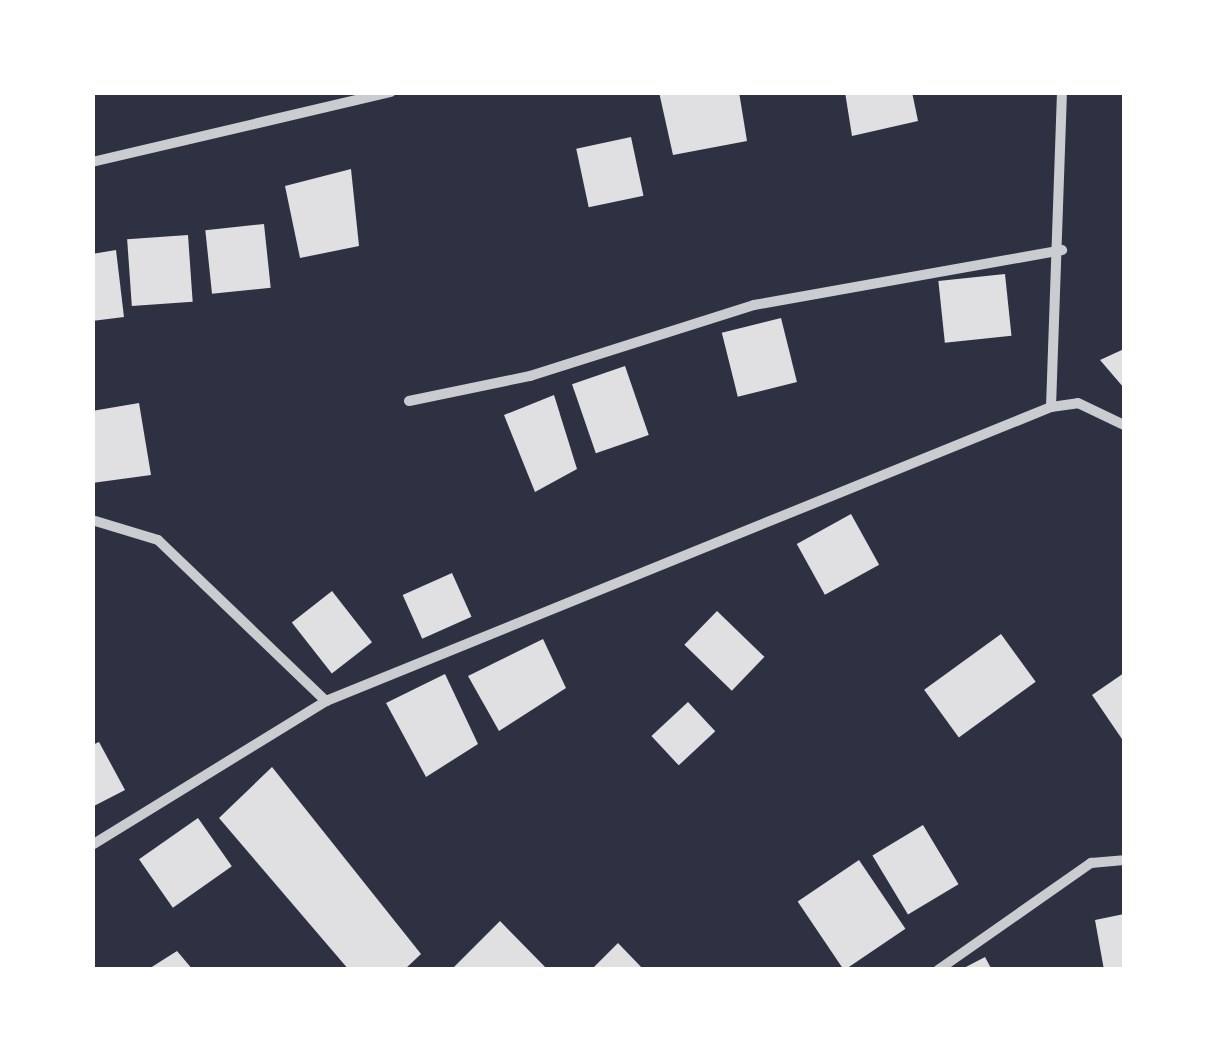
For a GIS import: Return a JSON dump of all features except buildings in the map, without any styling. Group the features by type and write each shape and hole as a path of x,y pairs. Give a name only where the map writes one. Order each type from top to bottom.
{"street":[{"path":"92,162 391,92"},
{"path":"1051,406 1062,250 1062,92"},
{"path":"410,401 530,376 754,305 1062,250"},
{"path":"92,845 326,701 1051,406 1078,404 1124,425"},
{"path":"92,520 158,540 326,701"},
{"path":"938,970 1091,863 1124,860"}]}
